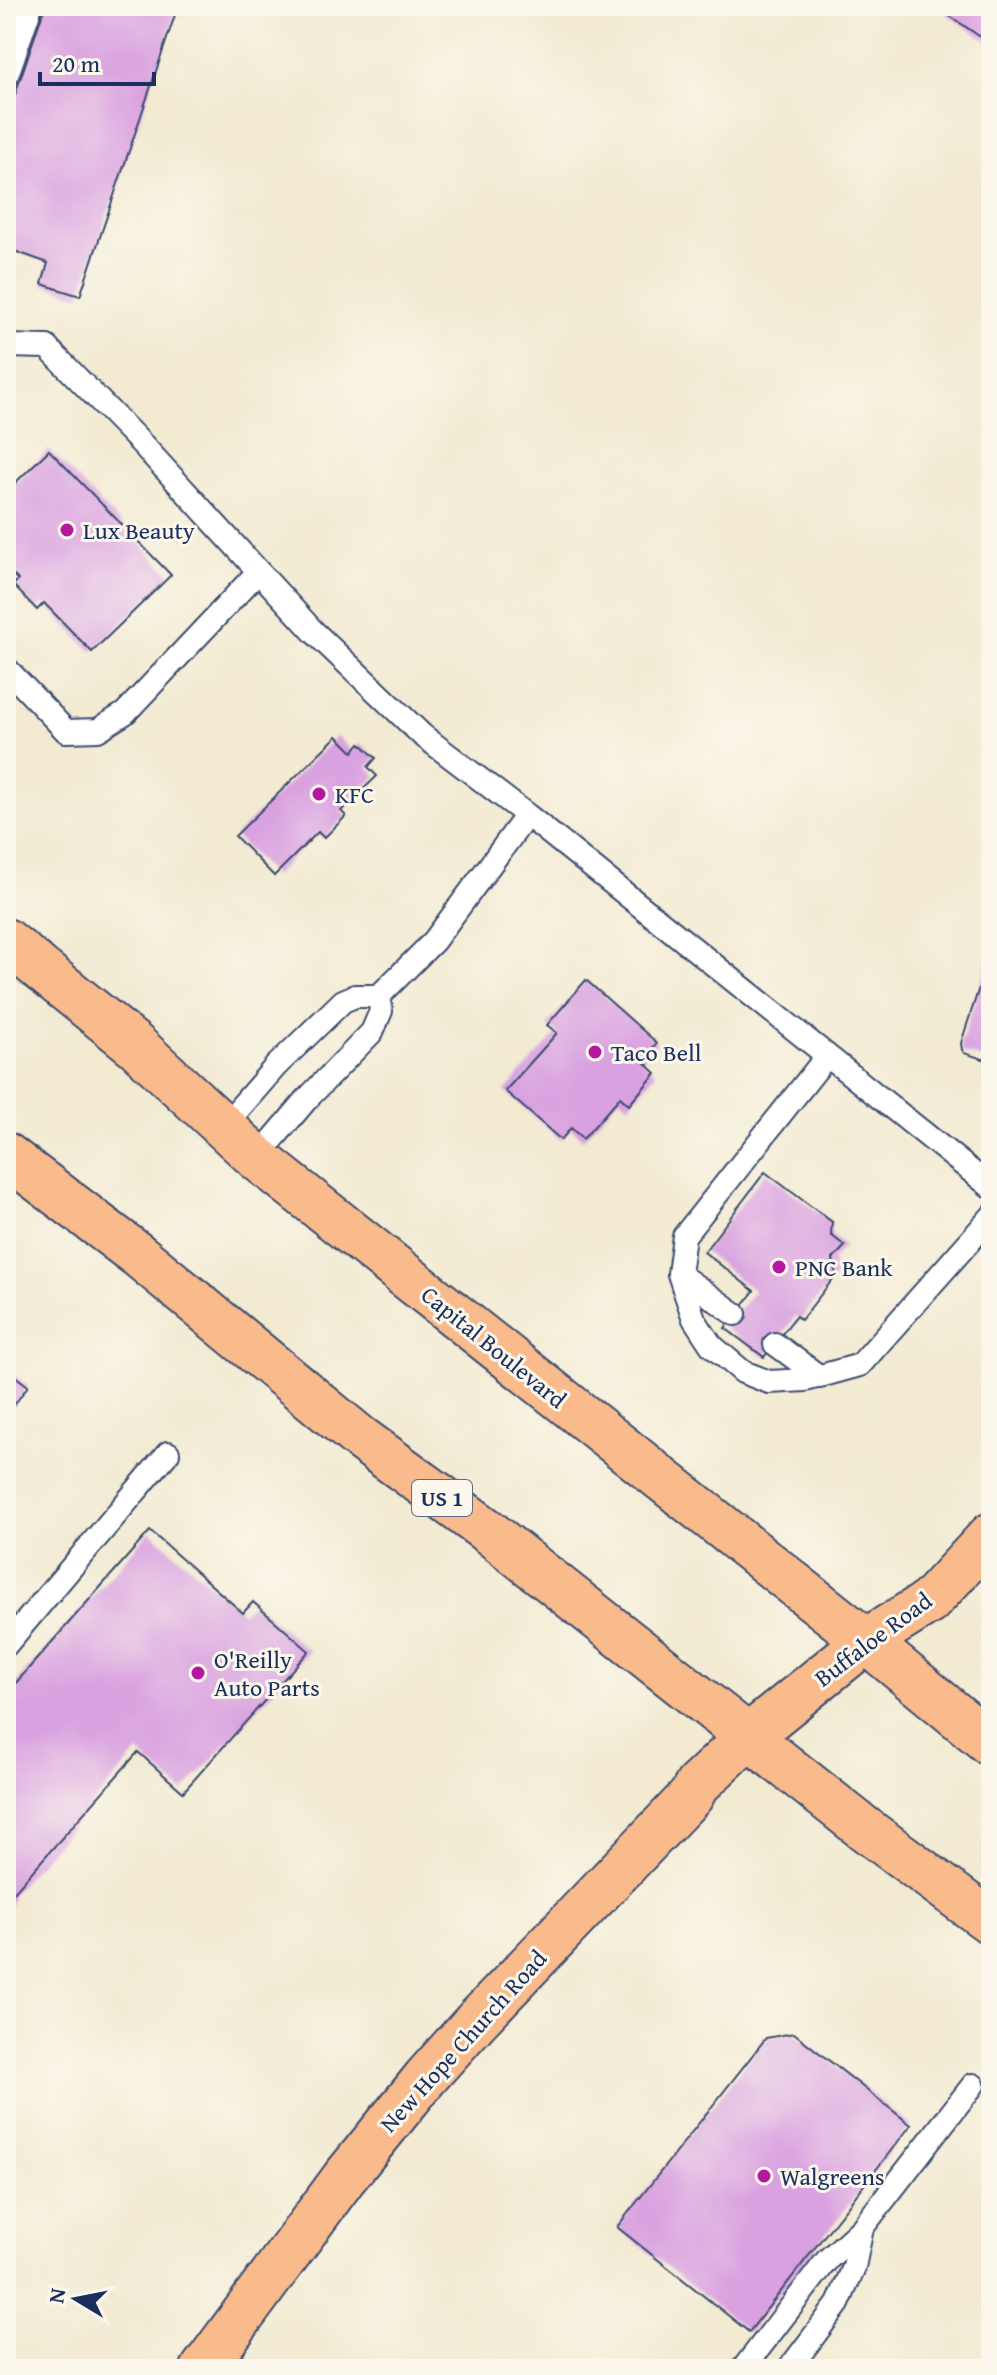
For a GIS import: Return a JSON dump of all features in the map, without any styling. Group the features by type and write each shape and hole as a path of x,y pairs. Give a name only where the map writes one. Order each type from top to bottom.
{"main road":[{"name":"Capital Boulevard","path":"6,941 135,1045 257,1158 866,1641 991,1744"},
{"name":"US 1","path":"6,1155 138,1255 360,1438 489,1532 865,1829 991,1922"},
{"name":"Buffaloe Road","path":"749,1736 866,1641 929,1602 991,1535"},
{"name":"New Hope Church Road","path":"203,2369 336,2189 426,2077 691,1796 697,1785 749,1736"}],"lane":[{"path":"6,78 31,6"},
{"path":"6,346 47,347 142,444 313,631 422,735 527,815 991,1187"},
{"path":"6,668 66,731 98,730 125,713 258,572"},
{"path":"223,1127 276,1066 343,1001 355,996 379,996 434,941 527,815"},
{"path":"257,1158 307,1099 372,1032 381,1011 379,996"},
{"path":"827,1056 684,1236 679,1274 694,1319 711,1345 743,1372 769,1382 806,1380 860,1365 991,1217"},
{"path":"679,1274 735,1314"},
{"path":"775,1344 820,1377"},
{"path":"6,1645 168,1453"},
{"path":"743,2369 827,2260 862,2228 973,2085"},
{"path":"789,2369 838,2304 854,2267 862,2228"}],"building":[{"path":"45,6 178,6 80,296 42,284 48,263 6,248 6,121"},
{"path":"935,6 991,6 991,44"},
{"name":"Lux Beauty","path":"49,450 171,575 92,652 44,603 37,610 13,585 18,580 6,567 6,492"},
{"name":"KFC","path":"337,736 353,752 360,743 376,758 368,767 377,776 341,811 346,816 324,838 318,832 274,876 235,836"},
{"path":"990,954 991,1058 986,1060 964,1053 961,1043"},
{"name":"Taco Bell","path":"586,980 657,1043 642,1060 656,1073 629,1105 620,1097 583,1139 571,1128 561,1140 505,1091 557,1033 547,1025"},
{"name":"PNC Bank","path":"765,1172 832,1222 831,1235 845,1246 833,1259 836,1275 801,1320 796,1316 764,1357 725,1328 754,1291 704,1252"},
{"path":"6,1369 28,1386 6,1416"},
{"path":"150,1531 243,1613 253,1602 309,1651 183,1792 138,1752 13,1893 6,1921 6,1694"},
{"name":"Walgreens","path":"794,2033 911,2125 749,2332 617,2227 766,2038"}],"place":[{"name":"Lux Beauty","path":"67,530"},
{"name":"KFC","path":"319,794"},
{"name":"Taco Bell","path":"595,1052"},
{"name":"PNC Bank","path":"779,1267"},
{"name":"O'Reilly Auto Parts","path":"198,1673"},
{"name":"Walgreens","path":"764,2176"}]}
